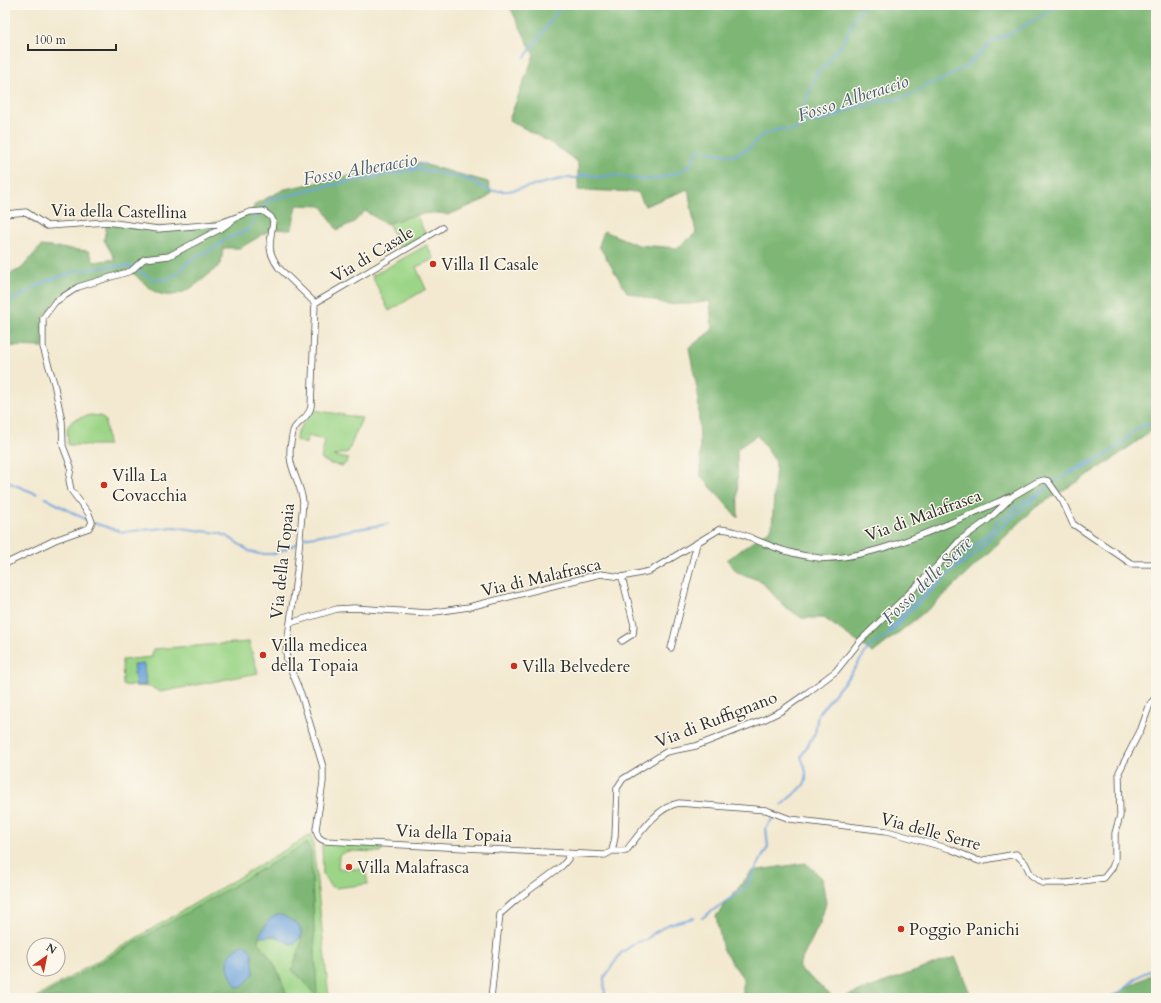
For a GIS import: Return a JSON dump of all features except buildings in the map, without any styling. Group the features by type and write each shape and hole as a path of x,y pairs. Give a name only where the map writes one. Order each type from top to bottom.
{"street":[{"name":"Via della Castellina","path":"5,214 26,212 47,226 107,222 158,229 207,226 250,212 263,211 271,217 273,221 269,250 274,262 278,268 315,303"},
{"path":"5,564 55,540 89,528 92,522 89,514 71,490 69,480 71,467 63,446 62,421 54,383 43,347 43,318 55,302 78,287 136,267 144,259 169,256 222,228 239,216"},
{"name":"Via di Casale","path":"315,303 442,228"},
{"name":"Via della Topaia","path":"315,303 311,408 309,415 294,430 289,452 290,466 302,491 303,502 287,660 301,694 323,767 324,782 316,834 320,840 325,842 567,853"},
{"name":"Via di Ruffignano","path":"612,851 615,837 618,788 623,779 666,752 696,746 769,717 781,711 819,685 836,671 860,641 936,567 960,540 988,520 1012,496 1037,482 1044,480 1052,485 1073,524 1132,564 1156,564"},
{"name":"Via di Malafrasca","path":"290,624 337,610 354,608 428,613 469,607 600,574 622,577 650,571 720,529 728,529 771,546 798,554 819,558 840,557 884,548 1012,496"},
{"path":"671,648 697,543"},
{"path":"622,577 634,625 632,634 622,641"},
{"name":"Via delle Serre","path":"612,851 626,851 660,811 668,805 679,803 766,810 790,819 888,831 950,849 979,860 1016,854 1025,863 1031,875 1042,884 1104,878 1108,875 1115,860 1115,833 1120,816 1119,772 1141,729 1150,704 1156,697"},
{"path":"491,998 500,914 516,900 562,866 568,859 567,853 605,855 612,851"}],"green space":[{"path":"509,5 1156,5 1156,428 1101,467 1036,507 936,603 873,653 824,618 802,618 783,605 761,581 737,572 727,560 772,528 776,462 757,435 737,449 738,518 701,476 698,393 689,348 712,330 710,301 691,304 666,304 627,292 599,246 604,231 638,245 678,248 696,233 688,189 645,206 638,192 578,190 578,162 551,143 509,120 534,55"},
{"path":"419,163 488,182 491,193 486,199 448,215 441,213 425,214 386,224 365,211 354,222 337,230 322,206 296,205 292,230 272,229 240,248 223,248 221,264 199,283 181,293 163,295 154,291 131,271 78,287 55,302 43,318 43,347 5,346 5,276 21,269 41,246 89,251 94,262 115,259 104,240 107,222 142,227 197,227 251,213 255,204 285,189 370,172 388,171 402,165"},
{"path":"415,212 426,235 401,249 387,221"},
{"path":"427,245 434,259 416,267 426,289 389,311 372,276"},
{"path":"314,410 362,418 348,452 333,456 349,459 343,466 331,464 321,459 325,440 307,436 306,444 296,440 297,432"},
{"path":"90,415 101,416 105,420 108,445 68,445 67,428 73,420"},
{"path":"249,642 258,673 160,692 151,687 123,685 122,660 152,657 153,649"},
{"path":"312,834 329,998 35,998"},
{"path":"307,843 311,852 317,998 304,981 292,970 300,947 302,934 259,935 259,943 269,955 287,998 226,998 219,989 198,998 39,998"},
{"path":"322,843 383,847 381,852 348,851 339,855 338,869 365,869 368,884 336,888 330,886 323,874"},
{"path":"806,863 822,878 826,903 820,923 798,967 834,998 743,998 743,978 723,950 716,916 752,871"},
{"path":"955,957 972,998 841,998"},
{"path":"1156,972 1156,998 1108,998"}],"water":[{"path":"144,664 146,685 136,686 133,665"},
{"path":"276,915 282,915 299,925 302,935 296,943 290,944 276,936 261,937 259,935 269,920"},
{"path":"246,944 252,952 254,973 243,987 237,987 228,968 229,956 238,947"}],"waterway":[{"path":"525,57 562,5"},
{"path":"803,125 803,108 818,71 826,66 833,53 842,45 853,21 864,5"},
{"name":"Fosso Alberaccio","path":"5,304 47,281 77,271 113,266 131,266 154,280 168,279 178,273 189,261 218,246 224,240 246,231 270,199 301,193 311,189 412,170 431,171 474,181 481,187 493,191 509,191 566,178 576,178 585,174 599,177 613,175 644,180 677,173 689,166 698,150 734,156 749,148 762,135 780,129 793,131 803,125 832,118 857,106 868,106 877,101 898,99 918,92 928,84 938,82 966,66 995,40 1010,34 1060,5"},
{"path":"410,169 425,164"},
{"name":"Fosso delle Serre","path":"782,805 799,790 806,781 805,767 801,757 815,733 818,714 853,671 869,647 888,635 906,615 951,572 970,558 997,531 1054,482 1079,467 1105,456 1124,442 1135,430 1156,421"},
{"name":"Fosso delle Serre","path":"1066,475 1094,463"},
{"path":"5,481 37,494"},
{"path":"956,567 966,554 990,532 1000,519 1004,519 1021,503 1043,491"},
{"path":"45,498 87,520"},
{"path":"94,523 122,532 174,527 218,533 227,536 249,551 259,554 274,554 298,543"},
{"path":"303,538 388,524"},
{"name":"Fosso delle Serre","path":"889,631 911,605 946,577"},
{"name":"Fosso delle Serre","path":"702,918 745,888 768,847 766,828 775,815"},
{"name":"Fosso delle Serre","path":"605,998 604,978 621,953 637,942 646,940 669,924 694,918"},
{"path":"1113,998 1138,977 1150,971 1156,970"}],"place":[{"name":"Villa Il Casale","path":"433,264"},
{"name":"Villa La Covacchia","path":"104,485"},
{"name":"Villa medicea della Topaia","path":"263,655"},
{"name":"Villa Belvedere","path":"514,666"},
{"name":"Villa Malafrasca","path":"349,867"},
{"name":"Poggio Panichi","path":"901,929"}]}
